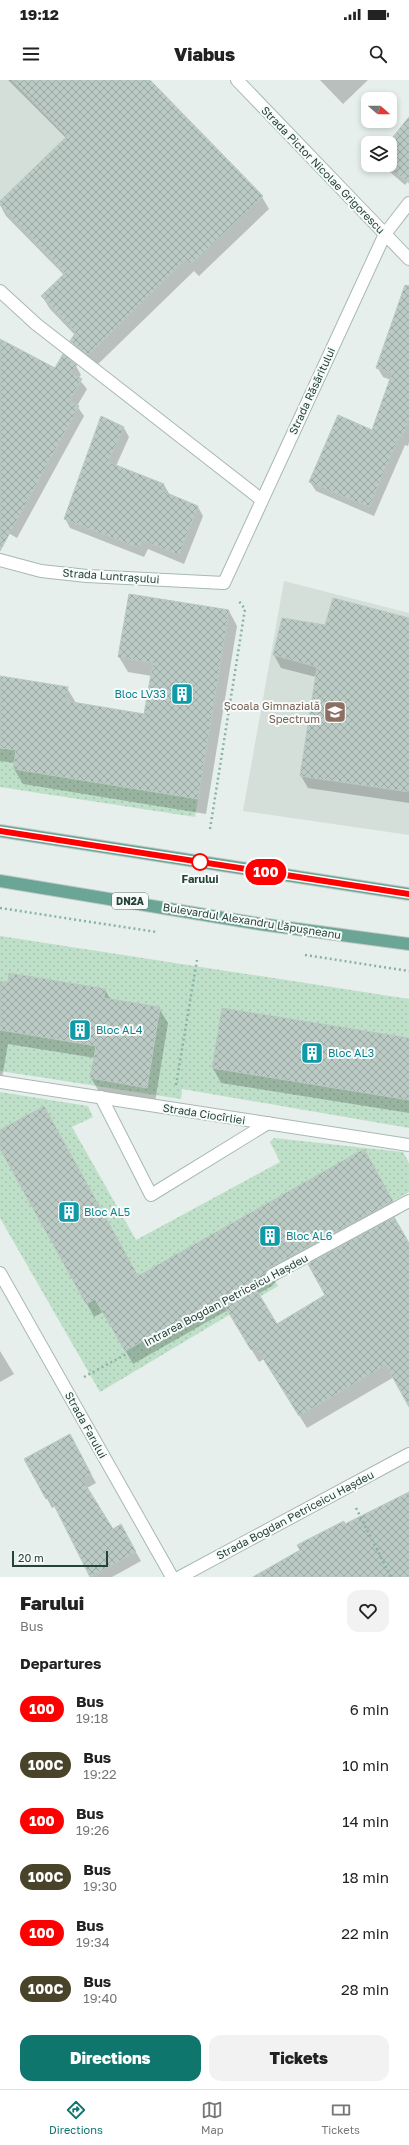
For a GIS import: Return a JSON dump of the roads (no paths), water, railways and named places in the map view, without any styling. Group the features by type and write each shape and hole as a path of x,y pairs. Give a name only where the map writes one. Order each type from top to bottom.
{"main road":[{"path":"0,831 409,894"},
{"name":"Bulevardul Alexandru Lăpușneanu","path":"0,881 260,924 409,944"}],"street":[{"name":"Strada Pictor Nicolae Grigorescu","path":"237,80 409,259"},
{"name":"Strada Răsăritului","path":"224,583 385,234 409,203"},
{"path":"0,291 36,324 262,500"},
{"name":"Strada Luntrașului","path":"0,560 41,571 87,576 224,583"},
{"name":"Strada Ciocîrliei","path":"0,1082 409,1145"},
{"path":"101,1097 150,1195 268,1123"},
{"name":"Intrarea Bogdan Petriceicu Hașdeu","path":"272,1275 409,1201"},
{"name":"Strada Farului","path":"0,1273 172,1577"},
{"name":"Strada Bogdan Petriceicu Hașdeu","path":"180,1577 409,1454"}],"place":[{"name":"Bloc LV33","path":"182,694"},
{"name":"Școala Gimnazială Spectrum","path":"335,712"},
{"name":"Farului","path":"200,862"},
{"name":"Bloc AL4","path":"80,1030"},
{"name":"Bloc AL3","path":"312,1053"},
{"name":"Bloc AL5","path":"69,1212"},
{"name":"Bloc AL6","path":"270,1236"}]}
